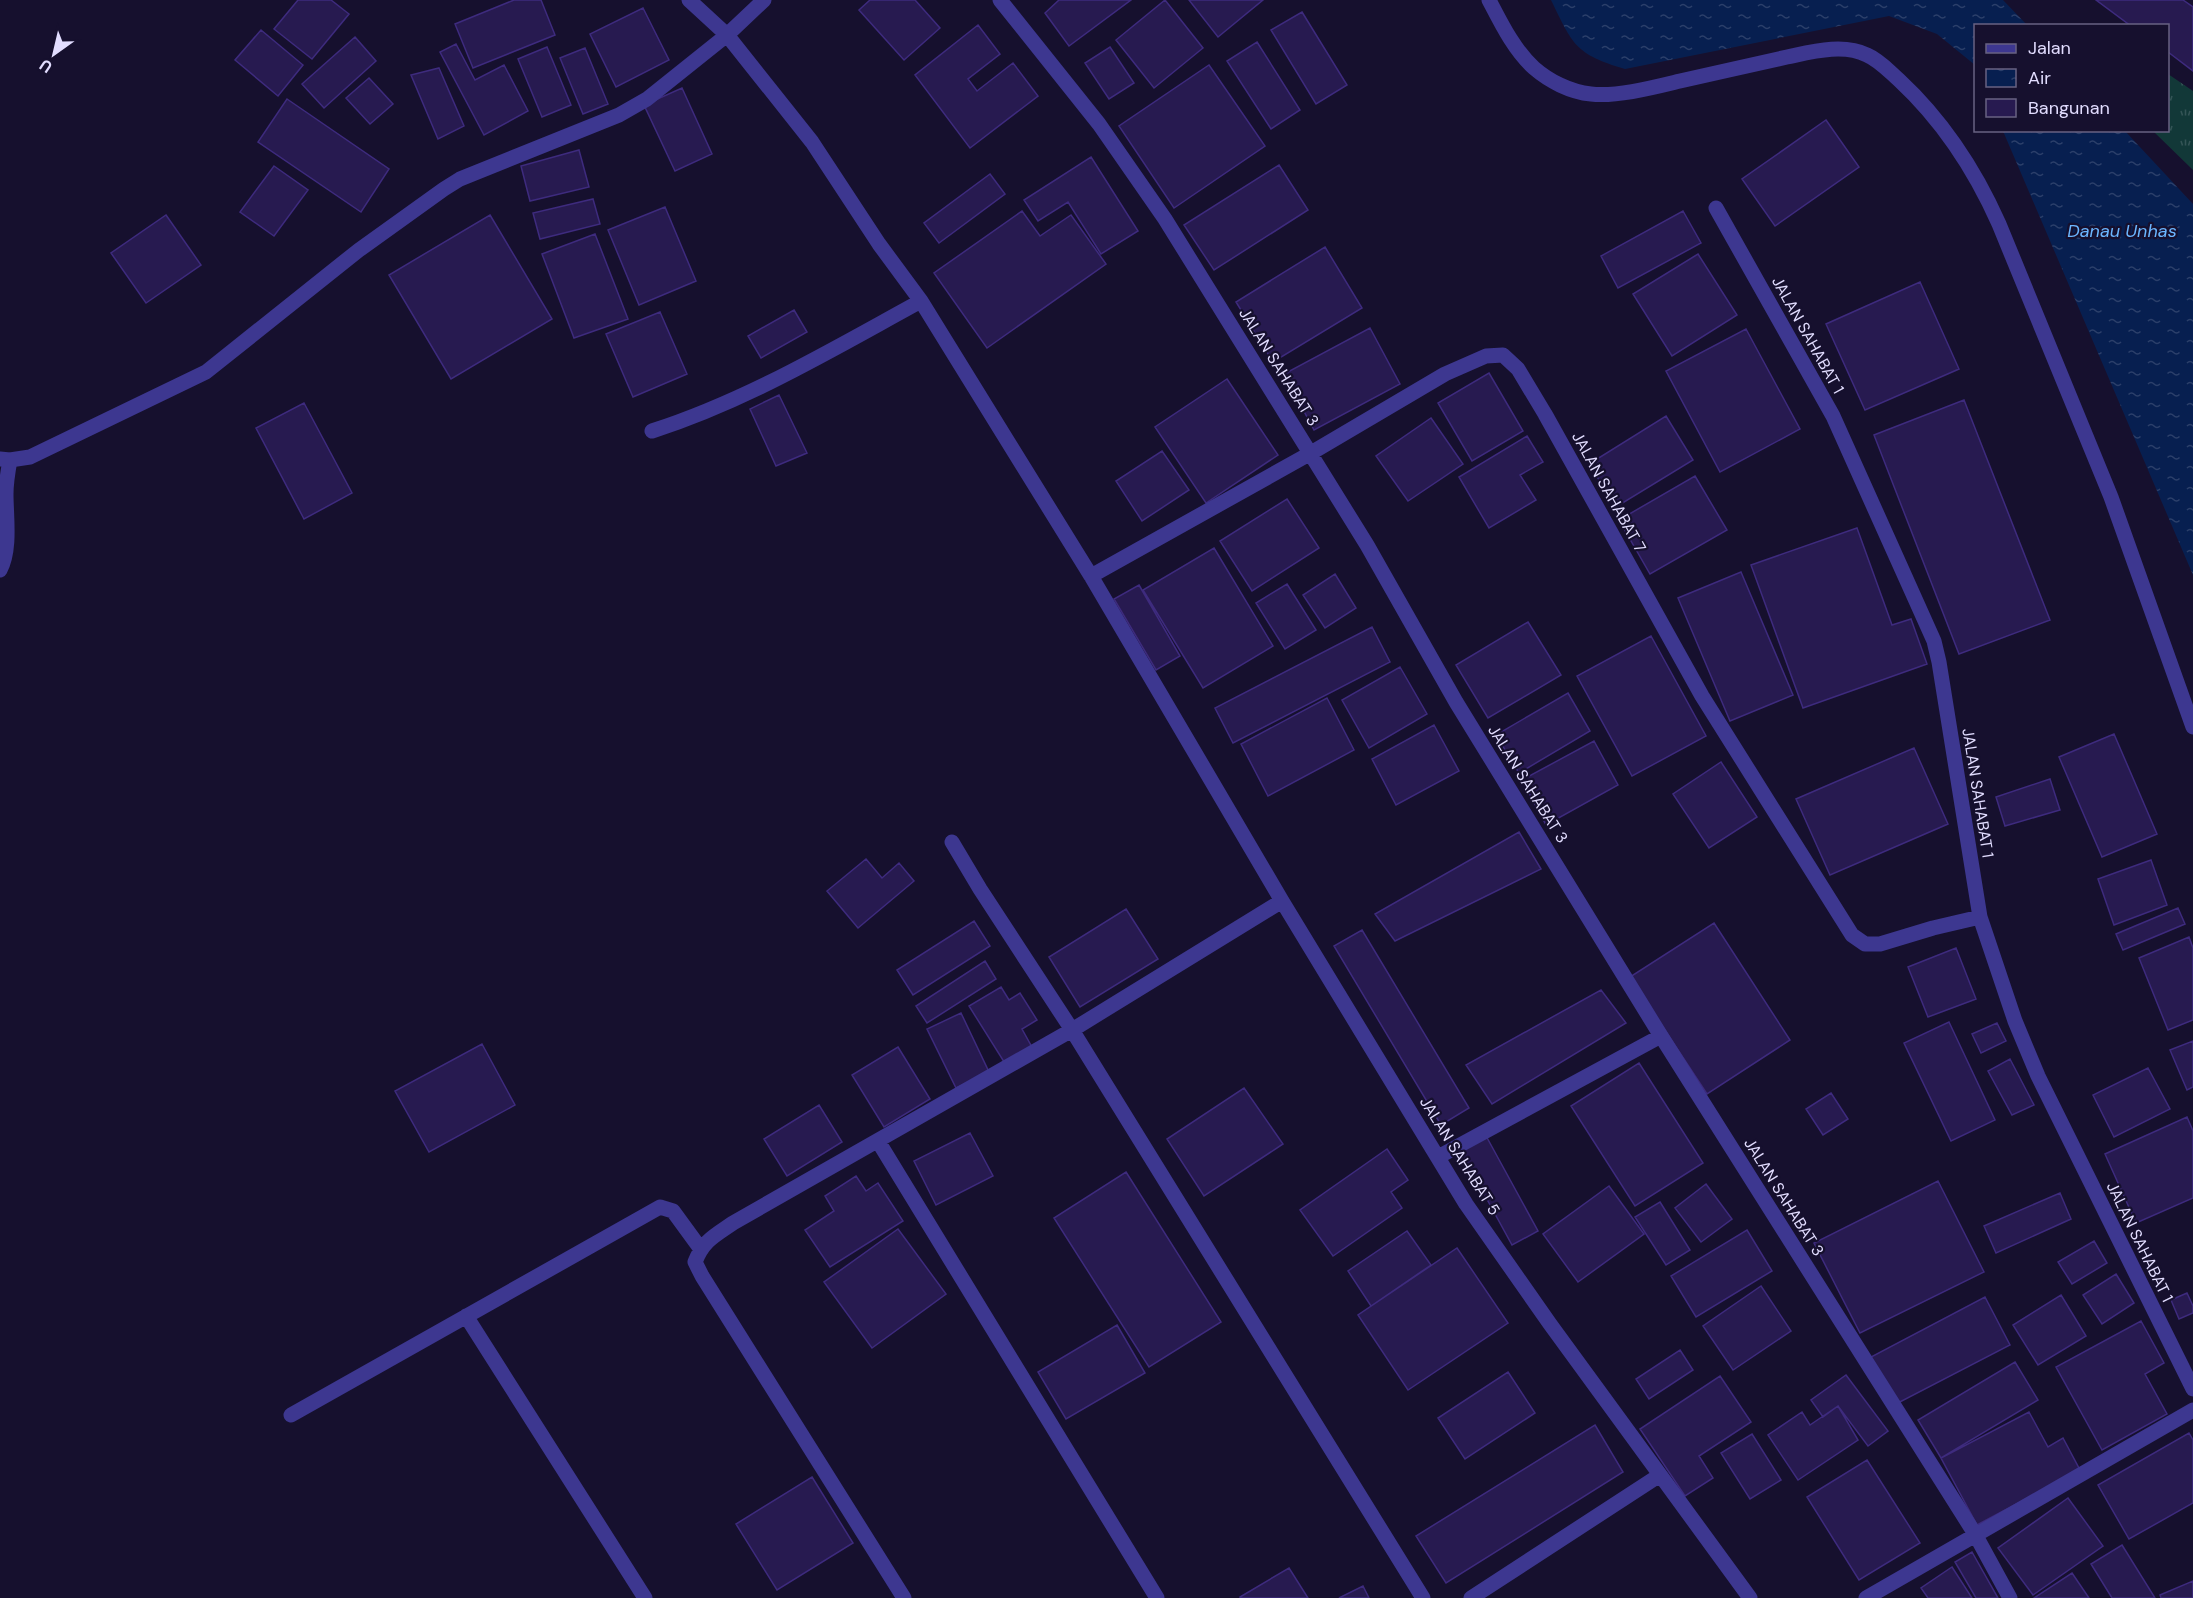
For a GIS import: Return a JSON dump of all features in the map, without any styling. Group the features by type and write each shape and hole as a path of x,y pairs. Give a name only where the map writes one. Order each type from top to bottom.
{"street":[{"name":"JALAN SAHABAT 5","path":"689,0 727,36 812,142 879,244 921,301 1091,576 1282,901 1466,1204 1543,1314 1750,1598"},
{"path":"0,570 4,562 7,522 5,459 30,458 206,372 359,250 444,189 498,163 619,115 647,99 727,36 764,0"},
{"name":"JALAN SAHABAT 3","path":"1000,0 1099,124 1138,178 1367,544 1456,702 1661,1036 1975,1534 2010,1598"},
{"path":"1489,0 1510,37 1532,67 1566,87 1590,94 1645,89 1821,50 1851,50 1866,54 1876,60 1923,103 1972,172 1986,195 1999,224 2111,497 2193,727"},
{"name":"JALAN SAHABAT 1","path":"1716,208 1833,416 1934,641 1980,917 2015,1021 2038,1076 2193,1389"},
{"path":"652,431 696,417 735,400 921,301"},
{"name":"JALAN SAHABAT 7","path":"1091,576 1311,453 1455,368 1486,356 1503,356 1518,369 1702,696 1852,935 1865,944 1880,944 1980,917"},
{"path":"952,842 1072,1030 1423,1598"},
{"path":"904,1598 702,1276 695,1262 700,1248 733,1223 1072,1030 1282,901"},
{"path":"1438,1157 1661,1036"},
{"path":"878,1141 1156,1598"},
{"path":"291,1415 660,1207 667,1208 677,1216 700,1248"},
{"path":"466,1316 645,1598"},
{"path":"1866,1598 2193,1410"},
{"path":"1471,1598 1660,1475"}],"green space":[{"path":"2169,75 2193,91 2193,170 2154,132 2169,132"}],"water":[{"path":"1551,0 2003,0 2026,24 1974,24 1974,64 1937,34 1889,16 1625,69 1608,64 1585,52 1577,46"},
{"name":"Danau Unhas","path":"2003,132 2126,132 2193,204 2193,575"}],"building":[{"path":"298,0 331,0 349,14 312,59 274,29"},
{"path":"514,0 541,0 555,35 473,68 455,24"},
{"path":"870,0 915,0 940,28 904,60 859,10"},
{"path":"1059,0 1131,0 1069,46 1045,13"},
{"path":"1165,0 1203,48 1154,88 1116,40"},
{"path":"1189,0 1263,0 1218,37"},
{"path":"2096,0 2183,0 2193,7 2193,71 2169,53 2169,24 2128,24"},
{"path":"643,8 669,60 616,87 590,34"},
{"path":"1302,12 1347,85 1316,104 1271,30"},
{"path":"978,25 1000,54 968,79 977,91 1013,63 1038,96 970,148 915,75"},
{"path":"261,30 303,65 278,96 235,60"},
{"path":"355,37 376,61 324,108 302,84"},
{"path":"1257,42 1300,110 1271,129 1227,61"},
{"path":"456,44 475,80 504,65 528,111 484,135 440,52"},
{"path":"547,47 571,105 542,117 518,59"},
{"path":"1110,47 1134,83 1109,99 1085,63"},
{"path":"585,48 608,104 583,114 560,58"},
{"path":"1209,65 1265,146 1174,208 1119,126"},
{"path":"439,68 464,126 438,139 411,75"},
{"path":"369,78 393,104 370,124 346,98"},
{"path":"682,88 712,154 675,171 644,105"},
{"path":"287,99 389,169 361,212 258,142"},
{"path":"1826,120 1859,167 1775,226 1742,179"},
{"path":"579,150 589,187 530,201 521,166"},
{"path":"1091,157 1138,231 1101,254 1068,202 1038,221 1024,200"},
{"path":"1279,165 1308,210 1214,270 1184,225"},
{"path":"274,166 308,190 274,236 240,212"},
{"path":"990,174 1005,194 939,243 924,223"},
{"path":"593,199 600,224 540,239 533,213"},
{"path":"665,207 696,281 639,305 608,230"},
{"path":"1022,211 1040,236 1071,215 1106,264 987,348 934,273"},
{"path":"1683,211 1701,243 1618,288 1601,256"},
{"path":"166,215 201,265 146,303 111,253"},
{"path":"490,215 552,319 451,379 389,275"},
{"path":"595,234 628,319 574,338 542,254"},
{"path":"1325,247 1362,308 1273,362 1236,302"},
{"path":"1698,254 1737,315 1672,356 1633,294"},
{"path":"1920,282 1959,369 1865,410 1826,324"},
{"path":"794,310 807,332 761,358 748,336"},
{"path":"660,312 687,374 633,397 606,334"},
{"path":"1370,328 1400,384 1314,430 1284,374"},
{"path":"1746,329 1800,429 1720,472 1666,371"},
{"path":"1489,373 1523,431 1472,461 1438,403"},
{"path":"1227,379 1278,455 1206,503 1155,427"},
{"path":"779,395 807,453 776,466 750,409"},
{"path":"1964,400 2050,620 1959,654 1874,435"},
{"path":"304,403 352,493 304,519 256,428"},
{"path":"1666,416 1693,460 1616,507 1589,464"},
{"path":"1431,418 1463,464 1408,501 1376,456"},
{"path":"1527,436 1543,462 1520,475 1536,500 1489,528 1459,477"},
{"path":"1162,451 1189,490 1142,521 1116,481"},
{"path":"1695,476 1727,530 1650,574 1619,520"},
{"path":"1287,499 1319,548 1252,591 1220,541"},
{"path":"1857,528 1892,625 1911,619 1927,664 1803,708 1751,565"},
{"path":"1214,548 1273,646 1203,688 1143,590"},
{"path":"1741,572 1793,695 1730,721 1678,598"},
{"path":"1335,574 1356,608 1325,628 1303,595"},
{"path":"1287,584 1316,630 1285,649 1256,603"},
{"path":"1139,585 1180,656 1156,670 1114,599"},
{"path":"1528,622 1561,675 1488,718 1456,665"},
{"path":"1372,627 1390,662 1233,743 1215,708"},
{"path":"1651,636 1706,736 1632,776 1577,676"},
{"path":"1400,667 1427,714 1369,748 1342,700"},
{"path":"1568,693 1590,731 1519,773 1496,735"},
{"path":"1327,698 1354,750 1268,796 1241,744"},
{"path":"1434,725 1459,771 1396,805 1372,759"},
{"path":"2114,734 2157,834 2102,857 2059,757"},
{"path":"1594,741 1618,785 1546,825 1522,780"},
{"path":"1914,748 1948,824 1830,875 1796,799"},
{"path":"1721,762 1757,817 1709,848 1673,794"},
{"path":"2050,779 2060,810 2005,826 1996,797"},
{"path":"1519,832 1541,869 1395,941 1375,914"},
{"path":"866,859 882,878 899,863 914,881 858,928 827,891"},
{"path":"2151,860 2167,905 2114,925 2098,879"},
{"path":"2178,908 2185,924 2123,950 2116,934"},
{"path":"1126,909 1158,959 1080,1007 1049,957"},
{"path":"974,921 990,946 913,995 897,970"},
{"path":"1714,923 1790,1040 1707,1094 1630,977"},
{"path":"1362,930 1469,1108 1441,1125 1334,946"},
{"path":"2189,937 2193,948 2193,1020 2168,1030 2139,958"},
{"path":"1956,948 1976,999 1928,1017 1908,967"},
{"path":"985,961 996,979 927,1023 916,1006"},
{"path":"1001,987 1009,1000 1020,993 1037,1020 1022,1029 1033,1049 1006,1065 969,1006"},
{"path":"1601,990 1626,1023 1492,1104 1466,1065"},
{"path":"961,1013 989,1072 956,1088 927,1029"},
{"path":"1949,1022 1995,1120 1951,1141 1904,1043"},
{"path":"1997,1023 2006,1041 1981,1053 1972,1034"},
{"path":"2193,1041 2193,1087 2187,1090 2170,1050"},
{"path":"482,1044 515,1105 429,1152 395,1091"},
{"path":"898,1047 930,1099 884,1127 852,1075"},
{"path":"2010,1059 2034,1105 2012,1115 1988,1071"},
{"path":"1639,1063 1703,1163 1635,1206 1571,1106"},
{"path":"2148,1068 2170,1109 2114,1137 2093,1095"},
{"path":"1244,1088 1283,1144 1204,1196 1167,1139"},
{"path":"1831,1093 1848,1119 1823,1135 1806,1109"},
{"path":"819,1105 842,1142 787,1176 764,1139"},
{"path":"2187,1117 2193,1131 2193,1198 2136,1223 2105,1154"},
{"path":"970,1133 993,1176 936,1205 914,1161"},
{"path":"1485,1134 1538,1231 1512,1245 1459,1148"},
{"path":"1387,1149 1408,1180 1391,1192 1402,1208 1333,1256 1300,1210"},
{"path":"1126,1172 1221,1322 1149,1367 1054,1218"},
{"path":"856,1176 866,1191 878,1183 903,1221 830,1267 805,1230 834,1211 825,1196"},
{"path":"1938,1181 1984,1272 1860,1333 1814,1243"},
{"path":"1706,1184 1732,1219 1701,1242 1675,1208"},
{"path":"1609,1186 1644,1234 1578,1282 1543,1234"},
{"path":"2060,1193 2071,1219 1996,1253 1984,1226"},
{"path":"1660,1202 1690,1250 1666,1265 1635,1217"},
{"path":"898,1229 946,1294 872,1348 824,1282"},
{"path":"1747,1230 1772,1271 1696,1317 1671,1276"},
{"path":"1407,1231 1431,1265 1371,1306 1348,1271"},
{"path":"2094,1241 2107,1263 2072,1284 2058,1262"},
{"path":"1457,1248 1508,1323 1408,1390 1358,1315"},
{"path":"2116,1274 2134,1303 2102,1324 2083,1295"},
{"path":"1761,1286 1791,1331 1733,1370 1703,1326"},
{"path":"2187,1293 2193,1306 2193,1313 2179,1319 2171,1300"},
{"path":"2061,1295 2086,1336 2038,1365 2013,1325"},
{"path":"1985,1297 2010,1345 1896,1404 1871,1357"},
{"path":"2141,1321 2164,1363 2145,1374 2167,1414 2102,1450 2056,1367"},
{"path":"1117,1325 1145,1373 1066,1419 1038,1372"},
{"path":"1680,1350 1693,1370 1649,1399 1636,1379"},
{"path":"2015,1362 2038,1400 1941,1458 1918,1420"},
{"path":"1508,1372 1535,1413 1465,1459 1438,1418"},
{"path":"1846,1375 1888,1431 1868,1446 1838,1406 1823,1417 1811,1400"},
{"path":"1720,1376 1751,1422 1699,1456 1713,1478 1685,1496 1640,1429"},
{"path":"1838,1406 1858,1440 1798,1480 1768,1435 1802,1412 1810,1425"},
{"path":"2029,1412 2048,1447 2063,1438 2080,1470 1977,1525 1941,1458"},
{"path":"1595,1425 1623,1472 1446,1583 1416,1536"},
{"path":"2189,1433 2193,1440 2193,1503 2129,1539 2098,1485"},
{"path":"1752,1434 1781,1480 1750,1499 1721,1453"},
{"path":"1867,1460 1920,1543 1859,1580 1807,1497"},
{"path":"812,1477 853,1543 777,1590 736,1524"},
{"path":"2068,1498 2103,1546 2033,1595 1998,1548"},
{"path":"2122,1545 2155,1598 2112,1598 2091,1564"},
{"path":"1972,1552 1998,1598 1976,1598 1955,1562"},
{"path":"1952,1567 1972,1598 1928,1598 1921,1588"},
{"path":"1289,1568 1308,1598 1240,1598 1240,1597"},
{"path":"2072,1573 2089,1598 2034,1598"},
{"path":"2193,1581 2193,1598 2161,1598 2160,1595"},
{"path":"1363,1586 1369,1598 1339,1598"}]}
